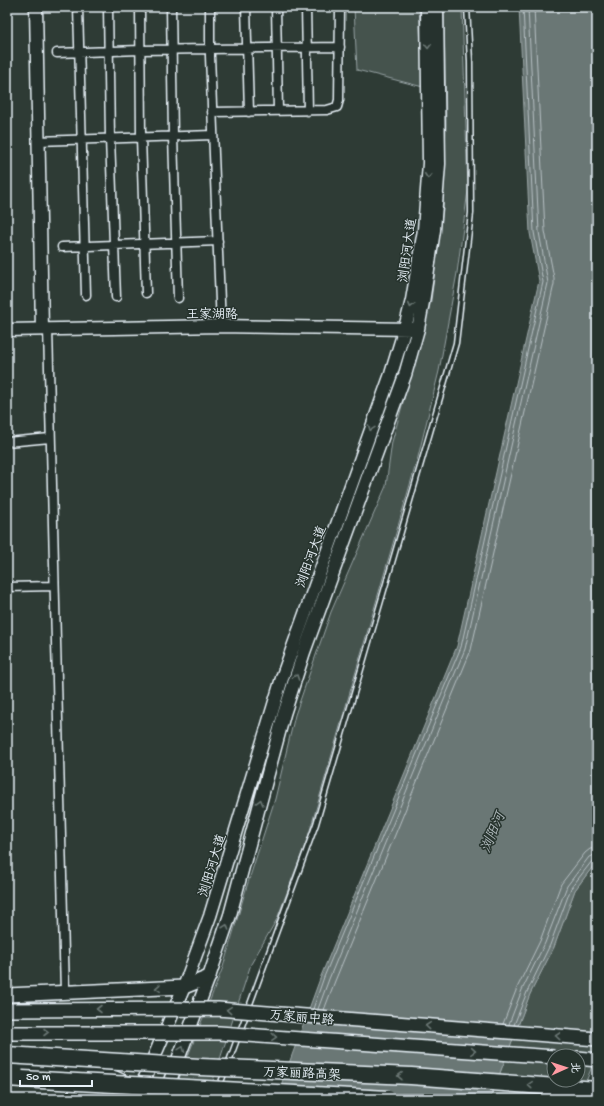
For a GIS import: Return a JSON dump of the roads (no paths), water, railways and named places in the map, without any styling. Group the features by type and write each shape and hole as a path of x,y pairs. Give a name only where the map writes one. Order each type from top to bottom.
{"highway":[{"name":"万家丽路高架","path":"7,1055 200,1067 411,1076 597,1090"},
{"name":"万家丽路高架","path":"7,1078 388,1099"}],"main road":[{"path":"36,7 38,141 45,329"},
{"name":"浏阳河大道","path":"138,1094 184,987 212,908 283,675 391,374 405,328 412,300 424,230 430,163 427,7"},
{"name":"浏阳河大道","path":"163,1099 209,977 230,915 284,714 304,652 405,375 418,329 434,230 439,164 437,7"},
{"name":"王家湖路","path":"7,330 221,326 418,329"},
{"path":"7,995 184,987 209,977"},
{"name":"万家丽中路","path":"7,1010 218,1009 597,1039"},
{"name":"万家丽中路","path":"7,1033 219,1033 546,1056"},
{"path":"586,1059 596,1060"},
{"path":"7,1067 99,1071 138,1094 163,1099"},
{"path":"594,1099 597,1090"}],"street":[{"path":"78,7 86,295"},
{"path":"108,7 110,138 116,297"},
{"path":"140,7 141,137 146,294"},
{"path":"171,7 178,298"},
{"path":"210,7 212,112 221,326"},
{"path":"246,7 249,112"},
{"path":"276,7 278,111"},
{"path":"306,7 308,111"},
{"path":"212,112 308,111 327,110 337,107 339,100 340,7"},
{"path":"57,53 140,50 340,47"},
{"path":"38,141 213,134"},
{"path":"62,247 218,241"},
{"path":"45,329 50,438 65,993"},
{"path":"7,442 50,438"},
{"path":"7,587 54,586"}],"lane":[{"path":"218,1092 316,824 456,343 471,212 470,61 467,7"}],"water":[{"name":"浏阳河","path":"519,7 597,7 597,861 575,890 554,947 530,994 490,1099 276,1099 321,976 457,646 539,281 530,233"}]}
